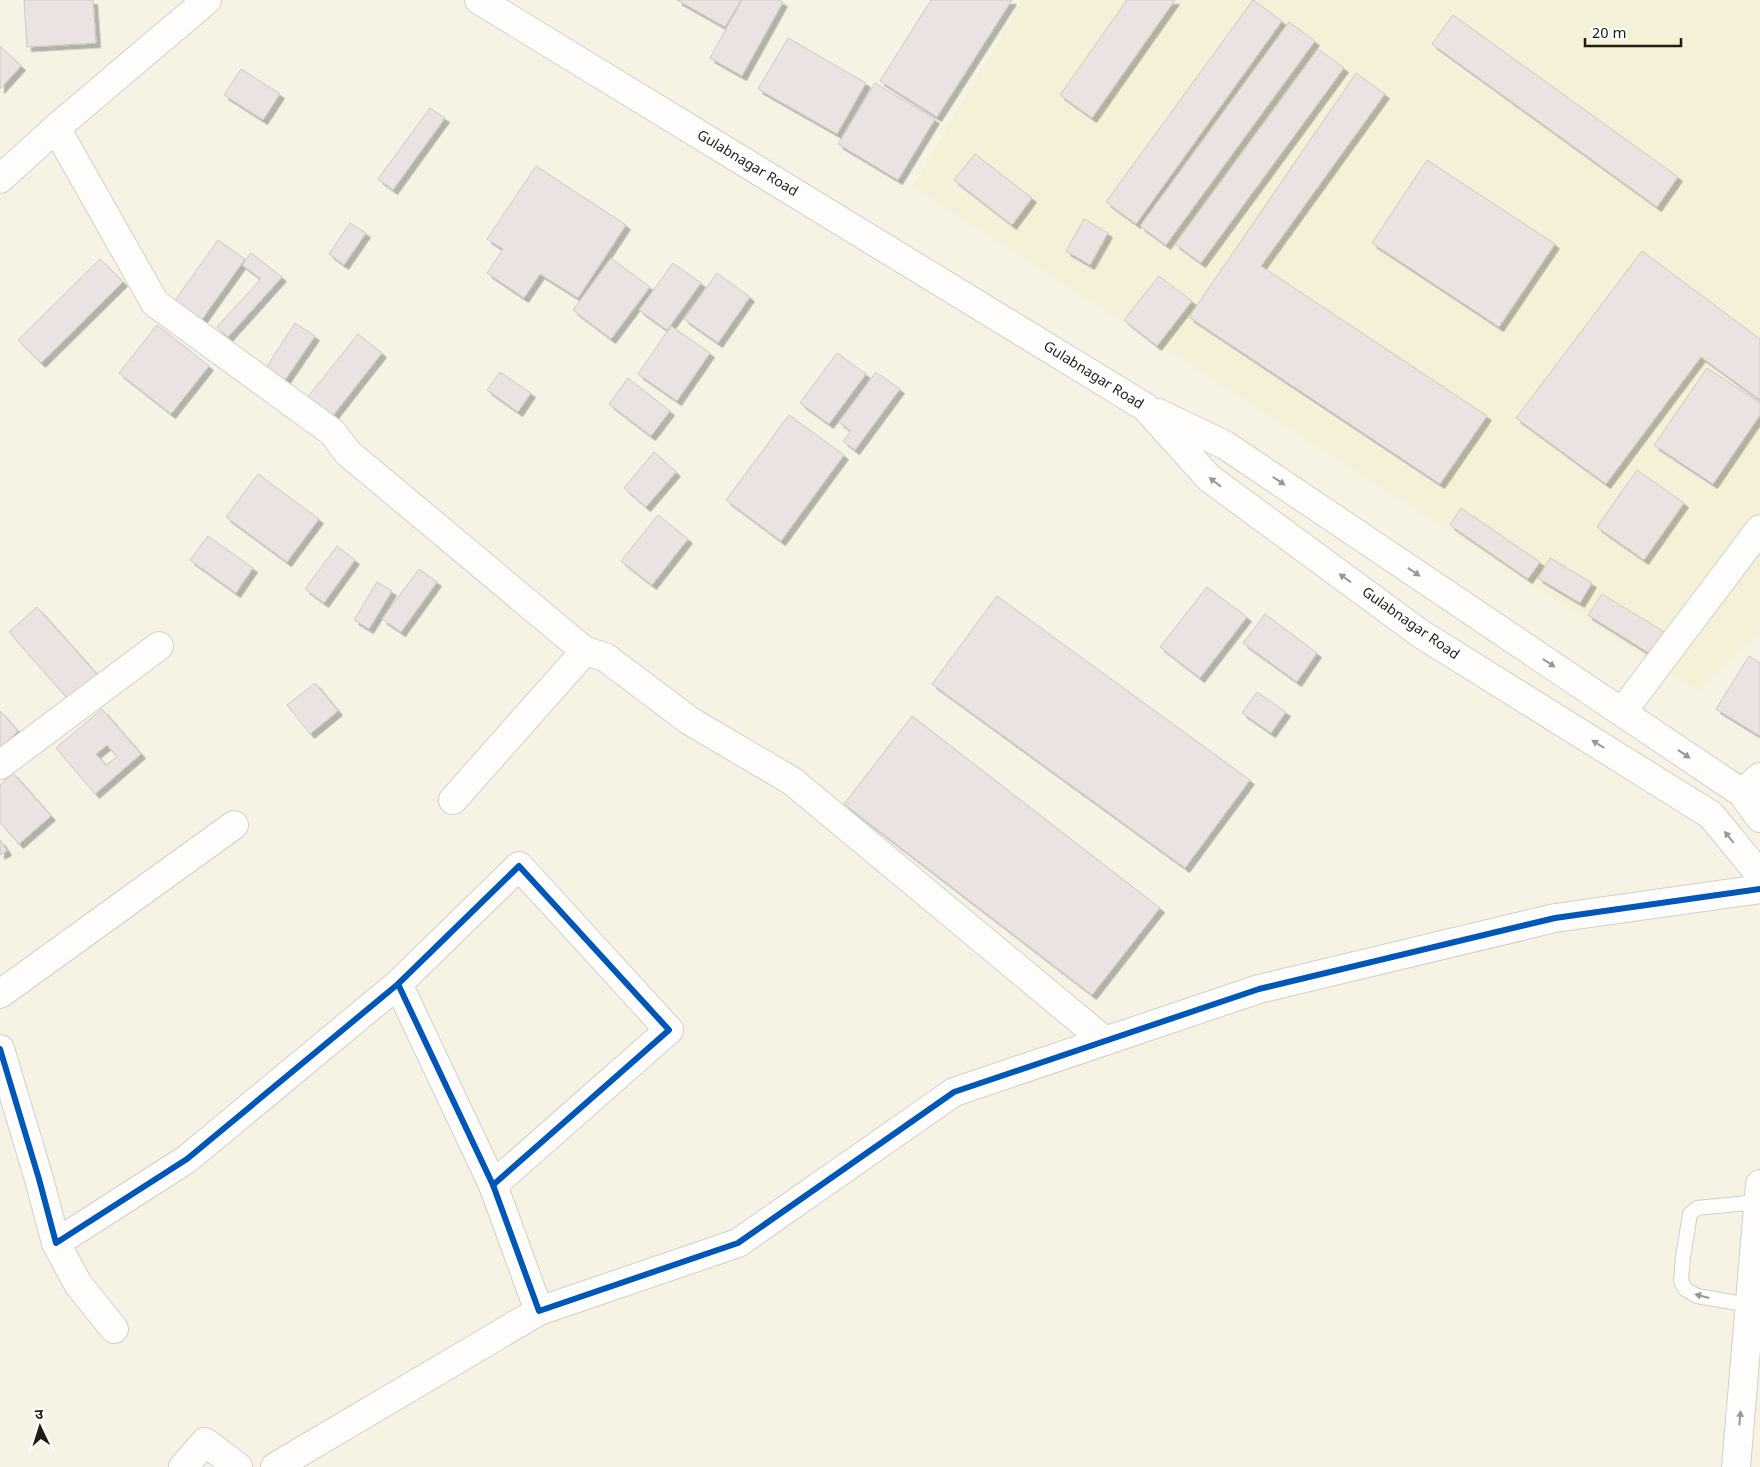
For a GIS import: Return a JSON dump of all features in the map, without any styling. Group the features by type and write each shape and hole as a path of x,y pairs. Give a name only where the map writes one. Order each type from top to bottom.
{"street":[{"path":"0,179 56,128 207,0"},
{"name":"Gulabnagar Road","path":"480,0 1145,407 1209,478 1421,634 1711,815 1760,875"},
{"path":"56,128 155,303 332,432 348,454 585,651 605,657 690,721 792,781 1105,1041"},
{"path":"1145,407 1226,445 1622,712 1751,785 1760,818"},
{"path":"1622,712 1760,529"},
{"path":"0,765 159,646"},
{"path":"453,800 585,651"},
{"path":"0,994 234,825"},
{"path":"56,1243 187,1159 398,984 519,866 669,1030 493,1185"},
{"path":"275,1467 539,1311 738,1243 954,1092 1259,990 1555,918 1760,889"},
{"path":"398,984 493,1185 539,1311"},
{"path":"0,1048 56,1243 78,1284 114,1329"},
{"path":"1736,1467 1759,1193"},
{"path":"183,1467 205,1442 238,1467"}],"lane":[{"path":"1750,1305 1697,1296 1685,1289 1681,1281 1690,1214 1697,1208 1759,1193"}],"shaded area":[{"path":"1023,0 1760,0 1760,633 1698,691 912,187"}],"building":[{"path":"24,0 93,0 96,43 27,47"},
{"path":"677,0 741,0 725,27"},
{"path":"742,0 779,0 783,2 742,76 710,58"},
{"path":"931,0 1012,0 937,117 880,81"},
{"path":"1127,0 1175,0 1092,118 1060,95"},
{"path":"1253,0 1282,21 1136,224 1106,202"},
{"path":"1453,15 1678,177 1657,207 1432,44"},
{"path":"1289,22 1315,41 1166,245 1140,226"},
{"path":"788,38 866,83 837,134 758,89"},
{"path":"0,46 21,66 0,89"},
{"path":"1318,49 1344,68 1201,263 1175,244"},
{"path":"241,69 280,94 263,120 224,95"},
{"path":"1356,73 1385,94 1261,266 1487,416 1440,484 1189,317"},
{"path":"875,83 935,119 898,180 838,144"},
{"path":"430,108 445,118 393,190 378,179"},
{"path":"975,154 1032,198 1012,225 954,180"},
{"path":"1427,160 1555,244 1499,327 1372,243"},
{"path":"536,166 626,225 578,298 540,274 524,298 487,273 503,249 487,239"},
{"path":"1084,219 1108,233 1090,265 1066,251"},
{"path":"350,223 366,233 344,265 329,254"},
{"path":"218,240 245,259 198,325 171,306"},
{"path":"1642,251 1760,339 1760,400 1701,357 1606,484 1516,418"},
{"path":"251,253 282,277 228,337 217,327 261,279 242,265"},
{"path":"611,258 650,287 611,339 573,310"},
{"path":"100,259 123,282 41,363 18,340"},
{"path":"673,263 701,283 667,330 639,310"},
{"path":"717,273 750,297 718,343 684,319"},
{"path":"1159,276 1192,301 1157,346 1124,320"},
{"path":"295,323 315,336 281,386 262,374"},
{"path":"157,325 209,366 171,414 119,373"},
{"path":"671,326 710,353 677,401 638,374"},
{"path":"358,334 382,353 328,422 303,403"},
{"path":"837,353 866,374 829,424 800,403"},
{"path":"1707,368 1760,403 1760,415 1713,484 1654,445"},
{"path":"500,372 531,393 518,412 487,390"},
{"path":"876,372 900,389 855,450 843,441 851,431 839,422"},
{"path":"628,378 670,411 651,436 609,404"},
{"path":"789,415 844,455 781,541 726,500"},
{"path":"654,452 676,472 646,507 624,488"},
{"path":"1637,470 1684,503 1644,560 1597,527"},
{"path":"258,474 319,519 287,562 226,517"},
{"path":"1461,508 1540,562 1528,579 1450,525"},
{"path":"658,515 688,539 652,585 621,561"},
{"path":"208,536 253,568 236,593 190,560"},
{"path":"337,546 355,560 324,603 305,589"},
{"path":"1550,558 1592,583 1580,603 1538,578"},
{"path":"419,569 437,582 401,632 382,619"},
{"path":"377,582 392,591 369,629 354,620"},
{"path":"1207,587 1247,617 1200,678 1160,647"},
{"path":"1602,594 1666,633 1652,655 1588,615"},
{"path":"997,596 1250,780 1185,868 932,684"},
{"path":"37,607 102,680 73,705 9,632"},
{"path":"1265,614 1317,653 1297,682 1243,643"},
{"path":"1749,656 1760,663 1760,736 1716,709"},
{"path":"315,683 338,711 310,734 287,705"},
{"path":"1257,692 1286,712 1271,733 1242,713"},
{"path":"102,709 141,754 95,794 56,748","holes":["107,745 117,757 106,765 96,754"]},
{"path":"0,711 18,731 0,748"},
{"path":"912,716 1160,908 1092,995 844,804"},
{"path":"13,773 51,816 19,844 0,823 0,785"},
{"path":"0,840 7,851 0,855"}],"cycle path":[{"path":"0,1049 56,1243 187,1159 398,984 519,866 669,1030 493,1185 398,984"},
{"path":"493,1185 539,1311 738,1243 954,1092 1259,989 1555,918 1760,889"}]}
